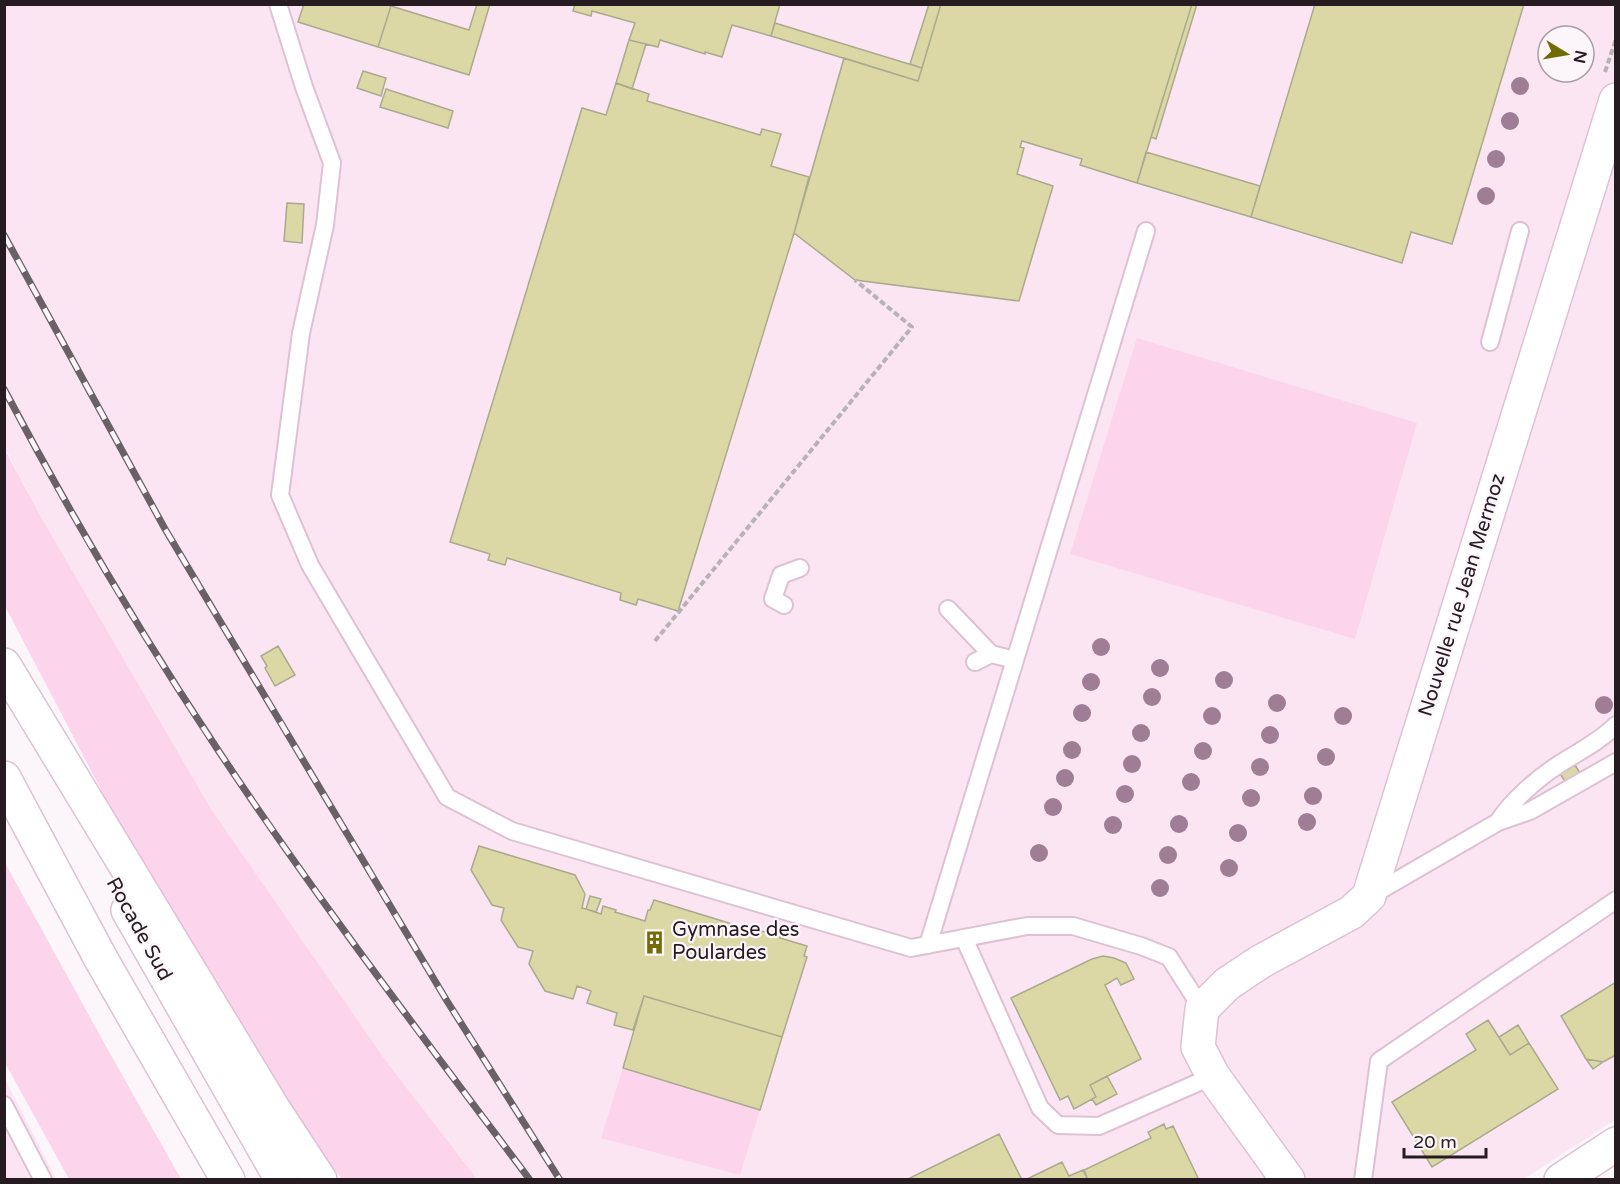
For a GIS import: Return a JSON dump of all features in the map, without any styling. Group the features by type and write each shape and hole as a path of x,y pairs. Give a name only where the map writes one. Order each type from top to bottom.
{"main road":[{"name":"Nouvelle rue Jean Mermoz","path":"1369,896 1610,86"},
{"path":"4,664 273,1110 320,1179"},
{"name":"Rocade Sud","path":"4,673 127,909 282,1179"},
{"path":"4,778 96,949 228,1179"},
{"path":"1288,1179 1213,1076 1198,1047 1202,1009 1235,979 1260,962 1352,912 1369,896"},
{"path":"194,1122 220,1179"},
{"path":"1560,1179 1616,1144"}],"lane":[{"path":"278,4 304,87 332,162 325,225 301,333 279,495 310,565 447,797 512,831 912,948 1027,926 1073,926 1141,946 1169,957 1202,1009"},
{"path":"928,945 1146,231"},
{"path":"1490,342 1520,231"},
{"path":"784,605 773,599 781,575 800,568"},
{"path":"948,609 991,654 1015,660"},
{"path":"975,662 991,654"},
{"path":"1498,822 1507,808 1556,766 1605,736 1616,725"},
{"path":"1369,896 1498,822 1530,811 1616,762"},
{"path":"1362,1179 1379,1061 1616,900"},
{"path":"964,938 1040,1108 1058,1125 1099,1126 1213,1076"},
{"path":"4,1105 43,1179"}],"path":[{"path":"1610,86 1616,39"},
{"path":"655,641 912,327 855,280"}],"shaded area":[{"path":"4,5 1615,5 1615,1120 1524,1179 477,1179 386,1061 211,809 41,517 5,448"},
{"path":"1137,338 1417,423 1355,639 1070,554"},
{"path":"4,448 41,517 211,809 386,1061 477,1179 342,1179 316,1147 119,824 5,606"},
{"path":"4,861 181,1179 69,1179 5,1063"},
{"path":"623,1068 760,1110 740,1175 601,1138"},
{"path":"5,1079 56,1179 5,1179"}],"building":[{"path":"304,4 386,4 391,6 378,47 298,22"},
{"path":"477,4 490,4 469,75 378,47 391,6 469,30"},
{"path":"575,4 780,4 771,36 732,25 722,57 660,40 658,47 629,40 635,23 592,11 591,16 573,11"},
{"path":"929,4 941,4 922,68 910,64"},
{"path":"941,4 1192,4 1137,183 1080,165 1082,159 1022,141 1020,147 1024,148 1017,174 1053,186 1019,301 855,280 794,233 844,58 918,81"},
{"path":"1192,4 1197,4 1156,139 1151,137"},
{"path":"1315,4 1524,4 1452,244 1411,232 1402,263 1251,217"},
{"path":"775,23 922,68 918,81 771,36"},
{"path":"629,40 646,44 632,89 616,83"},
{"path":"363,71 386,78 381,96 357,88"},
{"path":"616,83 649,94 647,101 760,135 762,129 781,134 771,166 809,177 794,233 678,611 638,599 636,605 620,600 621,593 507,558 505,565 488,560 490,554 450,542 582,108 606,115"},
{"path":"386,89 453,111 448,128 380,107"},
{"path":"1146,152 1260,186 1251,217 1137,183"},
{"path":"287,203 304,204 302,243 284,241"},
{"path":"278,646 295,675 275,686 261,656"},
{"path":"1575,765 1580,773 1565,781 1560,774"},
{"name":"Gymnase des Poulardes","path":"479,846 575,875 585,894 582,908 601,914 603,906 645,921 654,900 732,924 781,936 780,938 807,946 804,956 807,957 782,1037 644,996 633,1030 614,1025 617,1013 587,1003 591,991 577,986 573,999 545,991 529,964 533,951 518,947 501,920 504,908 492,905 471,870"},
{"path":"590,896 601,899 596,912 586,909"},
{"path":"1103,956 1126,963 1134,979 1121,985 1117,978 1105,985 1141,1059 1090,1085 1096,1097 1074,1109 1068,1096 1060,1100 1011,998 1092,959"},
{"path":"1616,982 1616,1055 1603,1062 1586,1059 1561,1016"},
{"path":"644,996 782,1037 760,1110 623,1068"},
{"path":"1488,1020 1510,1055 1529,1043 1558,1089 1432,1167 1392,1102 1476,1050 1466,1034"},
{"path":"1518,1025 1529,1043 1510,1055 1499,1037"},
{"path":"1586,1059 1603,1062 1593,1069"},
{"path":"1107,1076 1117,1094 1096,1105 1092,1099 1096,1097 1090,1085"},
{"path":"1164,1124 1166,1129 1173,1126 1199,1180 1088,1180 1084,1170 1151,1138 1148,1132"},
{"path":"999,1134 1022,1180 906,1180"},
{"path":"1062,1162 1069,1176 1083,1170 1088,1180 1025,1180"}],"railway":[{"path":"4,235 165,529 447,1001 560,1180"},
{"path":"4,389 106,571 216,747 330,911 530,1180"}],"place":[{"name":"Gymnase des Poulardes","path":"654,942"}]}
